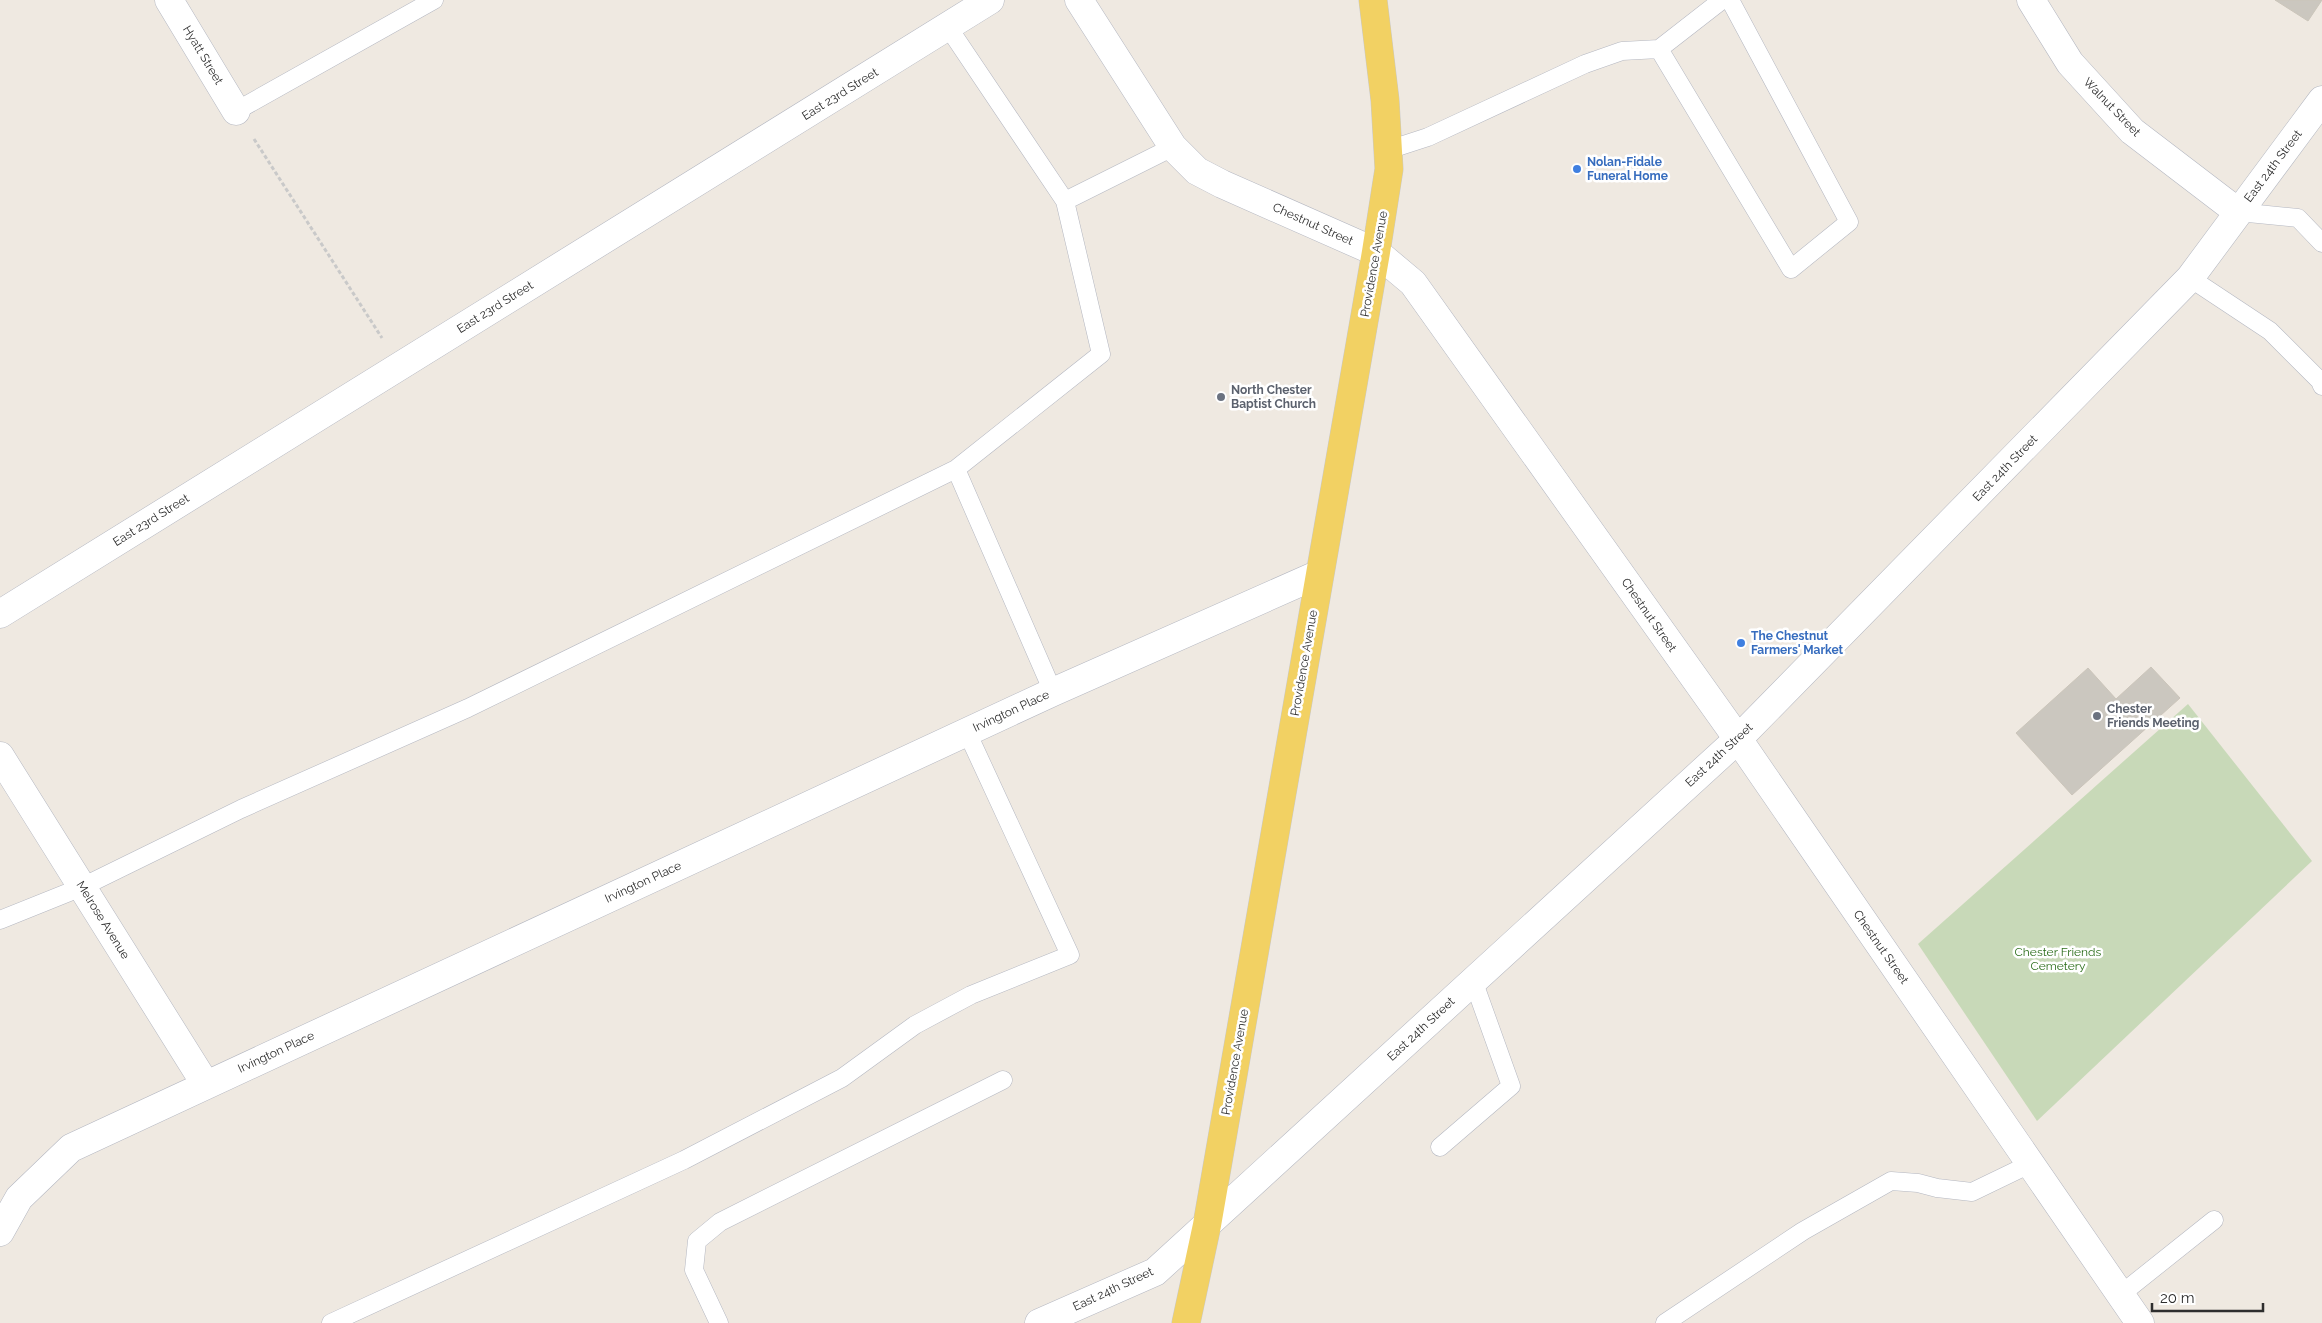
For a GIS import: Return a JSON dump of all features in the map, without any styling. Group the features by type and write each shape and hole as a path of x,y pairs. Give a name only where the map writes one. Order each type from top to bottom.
{"main road":[{"name":"Providence Avenue","path":"1186,1323 1207,1225 1389,169 1385,100 1373,0"}],"street":[{"name":"Hyatt Street","path":"169,0 236,111"},
{"name":"East 23rd Street","path":"0,614 990,0"},
{"name":"Chestnut Street","path":"1079,0 1172,147 1197,171 1222,184 1376,252 1413,283 1738,740 2140,1323"},
{"name":"Walnut Street","path":"2031,0 2070,64 2132,131 2238,212"},
{"name":"East 24th Street","path":"1039,1323 1155,1272 1738,740 2190,278 2322,100"},
{"name":"Irvington Place","path":"0,1232 19,1198 71,1148 1053,692 1319,574"},
{"name":"Melrose Avenue","path":"0,756 206,1085"}],"lane":[{"path":"236,111 434,0"},
{"path":"1388,150 1428,137 1585,64 1622,51 1659,49 1722,0"},
{"path":"1659,49 1791,269 1849,222 1730,0"},
{"path":"0,920 82,887 241,809 468,708 956,468 1101,354 1064,201 948,27"},
{"path":"1064,201 1172,147"},
{"path":"2238,212 2298,218 2322,243"},
{"path":"2190,278 2270,331 2320,381 2322,386"},
{"path":"956,468 1053,692"},
{"path":"331,1323 684,1160 842,1078 915,1025 931,1016 971,995 1070,955 967,732"},
{"path":"1440,1147 1511,1086 1473,980"},
{"path":"719,1323 694,1270 697,1241 720,1222 1003,1080"},
{"path":"1665,1323 1803,1231 1891,1181 1918,1183 1937,1188 1972,1192 2030,1164"},
{"path":"2120,1295 2214,1220"}],"path":[{"path":"236,111 400,366"}],"green space":[{"name":"Chester Friends Cemetery","path":"2188,704 2312,861 2037,1121 1918,944"}],"building":[{"path":"2275,0 2322,0 2308,21"},
{"name":"Chester Friends Meeting","path":"2151,667 2180,698 2072,795 2016,733 2088,668 2116,699"}],"place":[{"name":"Nolan-Fidale Funeral Home","path":"1577,169"},
{"name":"North Chester Baptist Church","path":"1221,397"},
{"name":"The Chestnut Farmers' Market","path":"1741,643"},
{"name":"Chester Friends Meeting","path":"2097,716"}]}
